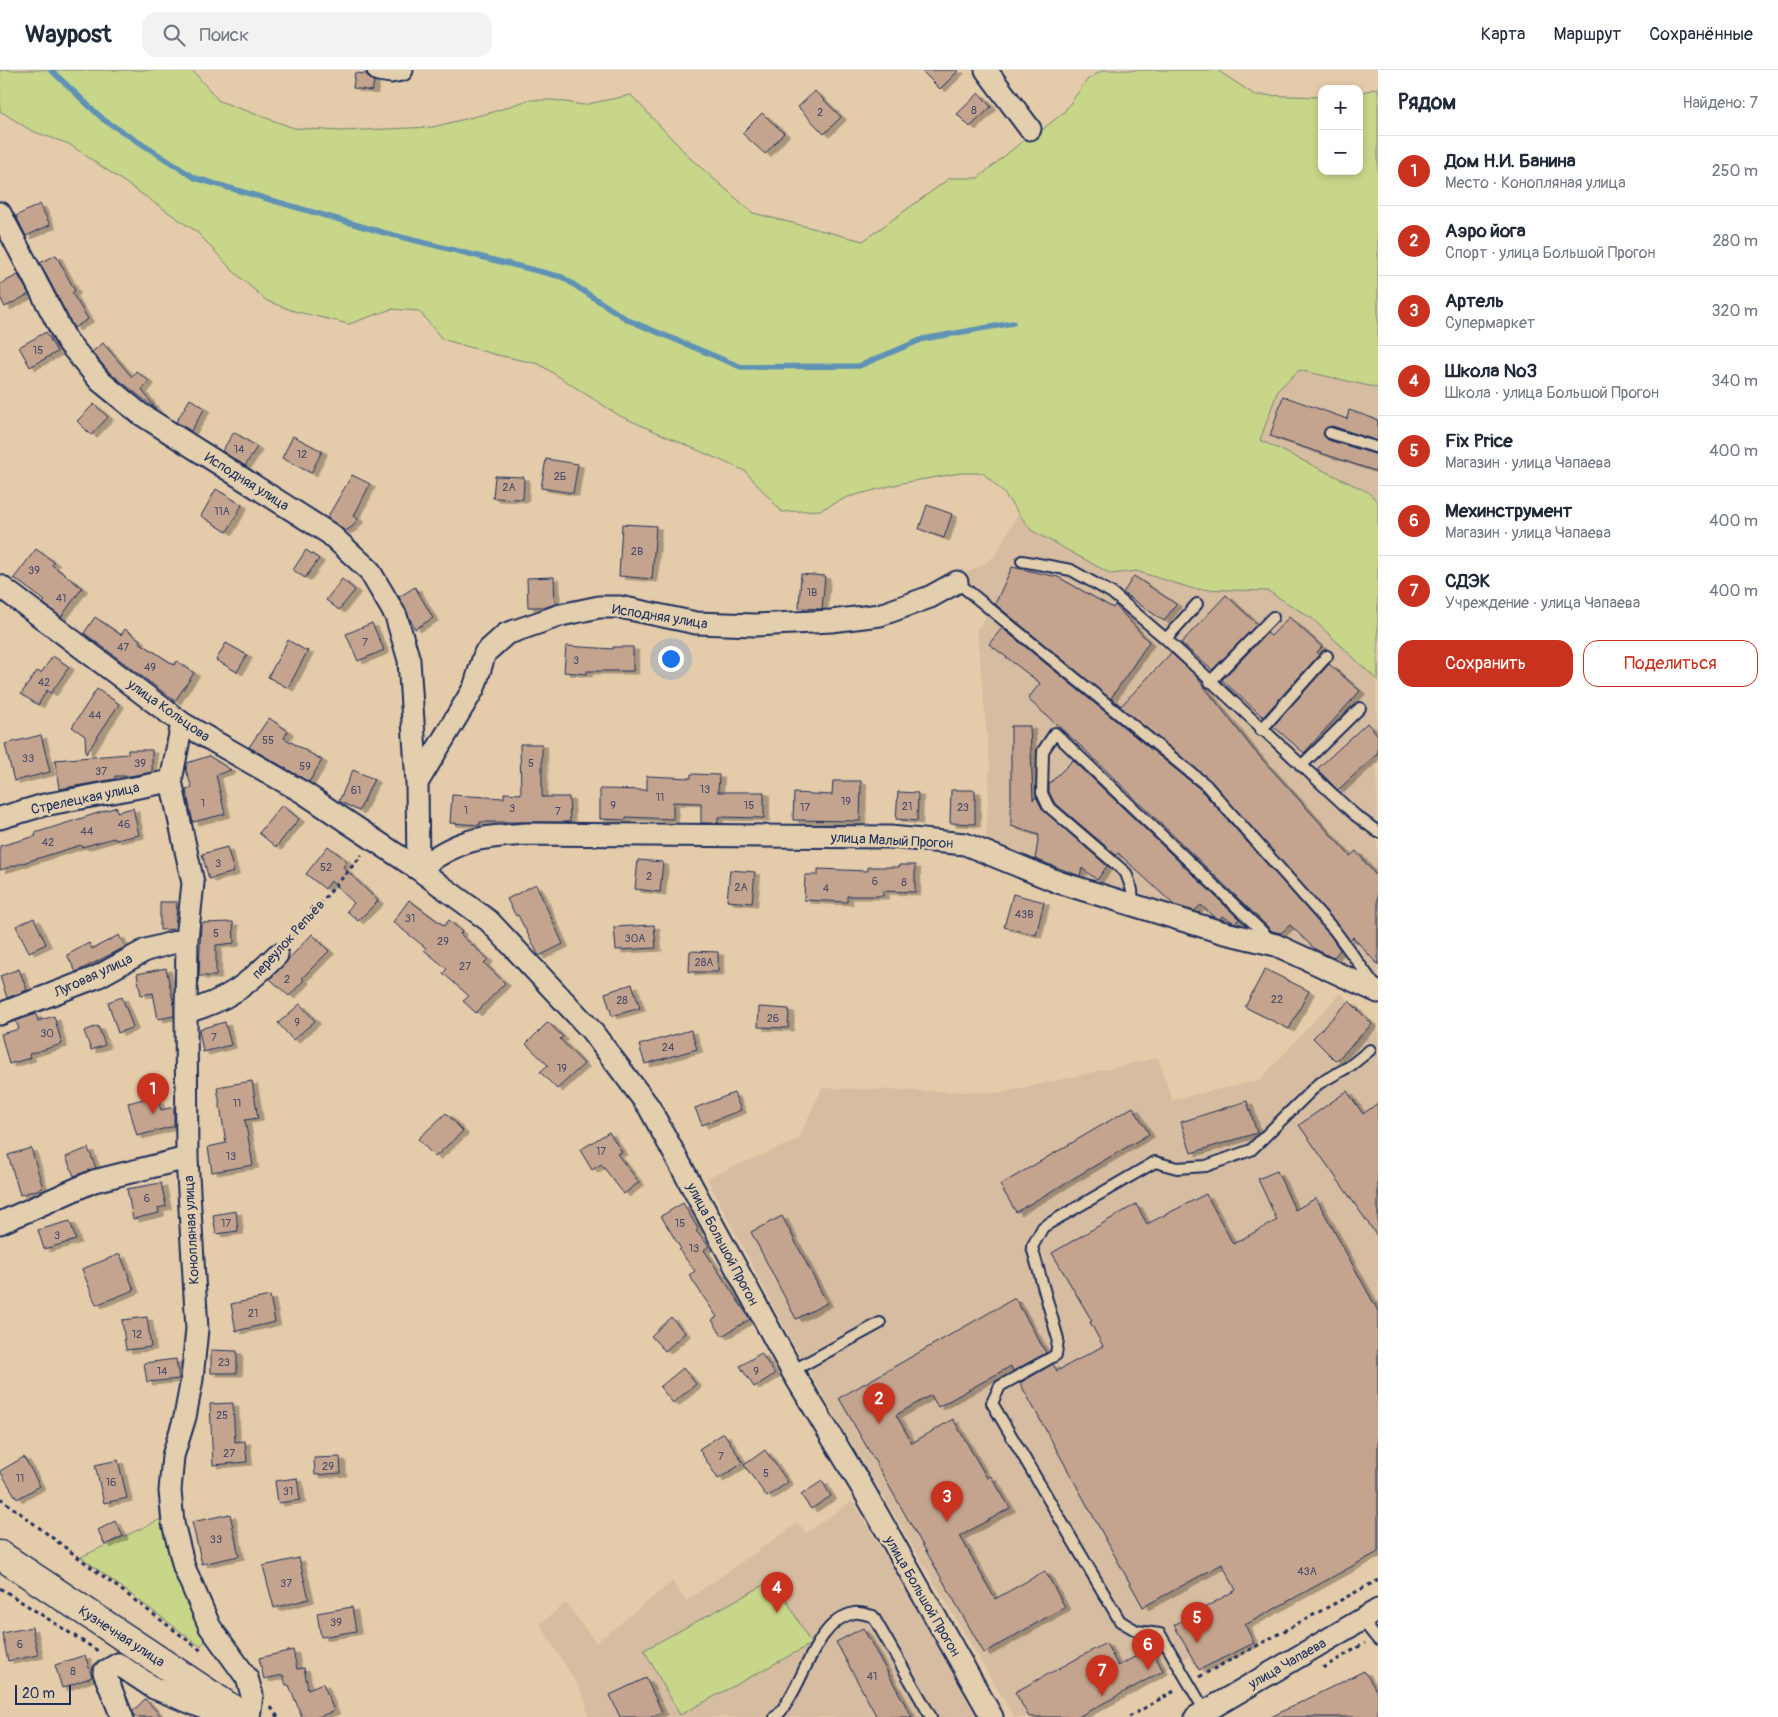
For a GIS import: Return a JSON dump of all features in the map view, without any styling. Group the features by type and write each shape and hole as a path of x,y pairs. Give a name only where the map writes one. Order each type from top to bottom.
{"main road":[{"name":"Кузнечная улица","path":"0,1555 244,1717"}],"street":[{"path":"378,70 391,72 402,70"},
{"path":"986,70 1030,128"},
{"name":"Исподняя улица","path":"0,214 67,341 100,381 139,413 330,534 369,570 396,616 409,660 417,783 418,869"},
{"name":"Исподняя улица","path":"417,783 474,688 485,653 506,634 524,627 561,615 599,607 620,607 696,623 755,625 831,621 889,612 930,597 956,582"},
{"name":"улица Кольцова","path":"0,586 182,723 304,794 372,840"},
{"name":"Конопляная улица","path":"182,723 171,781 193,883 188,939 186,1012 188,1158 197,1330 192,1379 185,1417 174,1456 170,1491 173,1523 184,1567 210,1627 247,1678 252,1695 249,1717"},
{"name":"Стрелецкая улица","path":"0,818 53,803 171,781"},
{"name":"улица Малый Прогон","path":"418,869 443,850 478,837 527,834 890,838 965,844 1058,882 1221,932 1276,945 1378,990"},
{"name":"улица Большой Прогон","path":"372,840 418,869 489,921 590,1030 649,1107 792,1371 863,1489 992,1717"},
{"name":"Луговая улица","path":"0,1014 97,977 146,950 188,939"},
{"name":"переулок Репьёв","path":"186,1012 214,1004 229,995 252,980 277,955"},
{"path":"0,1223 94,1181 188,1158"},
{"name":"улица Чапаева","path":"1201,1714 1370,1615"},
{"path":"122,1717 104,1672 118,1664 154,1688 204,1708 236,1717"}],"lane":[{"path":"1330,433 1378,448"},
{"path":"1022,561 1071,570 1112,593 1166,639 1261,730 1355,815 1378,832"},
{"path":"956,582 1206,786 1353,952 1378,990"},
{"path":"1166,639 1197,604"},
{"path":"1210,682 1273,617"},
{"path":"1261,730 1327,656"},
{"path":"1301,766 1360,708"},
{"path":"1133,906 1132,890 1126,873 1048,806 1042,793 1043,752 1055,733 1276,945"},
{"path":"1201,1714 1189,1683 1160,1634 1137,1631 1120,1621 992,1403 1000,1386 1056,1355 1058,1340 1032,1247 1043,1227 1155,1162 1177,1168 1206,1166 1251,1150 1318,1084 1350,1066 1370,1050"},
{"path":"792,1371 880,1323"},
{"path":"774,1717 779,1714 795,1690 817,1644 835,1622 855,1612 873,1616 889,1640 931,1717"},
{"path":"1370,1615 1378,1640"}],"path":[{"name":"переулок Репьёв","path":"277,955 363,854 372,840"},
{"path":"0,1498 209,1656"},
{"path":"1129,1717 1378,1580"},
{"path":"0,1588 118,1664"},
{"path":"268,1704 278,1717"}],"shaded area":[{"path":"1299,370 1378,388 1378,502 1368,492 1260,440 1278,390"},
{"path":"1018,514 1031,530 1111,574 1136,571 1194,589 1268,591 1313,619 1376,678 1378,988 1023,860 986,840 990,767 977,629 987,617 960,586 956,578 983,565 995,556"},
{"path":"1340,993 1349,1001 1313,1038 1336,1060 1372,1024 1378,1024 1378,1552 1163,1671 1151,1648 1118,1666 1105,1643 1016,1692 1029,1717 1014,1717 794,1346 707,1178 798,1140 822,1088 1000,1093 1158,1058 1172,1100 1260,1080"},
{"path":"852,1501 982,1717 588,1717 586,1702 577,1684 540,1624 566,1603 596,1643 672,1582 686,1601 798,1523 806,1533"}],"green space":[{"path":"0,70 192,70 219,101 294,128 341,131 433,127 493,112 528,100 553,100 583,105 631,95 691,159 753,213 863,241 950,178 978,178 1025,139 1043,129 1064,112 1087,80 1103,70 1217,70 1255,95 1318,97 1318,175 1363,175 1363,92 1378,88 1378,388 1299,370 1278,390 1260,440 1368,492 1378,502 1378,681 1313,619 1268,591 1194,589 1136,571 1111,574 1031,530 1002,491 983,473 961,473 902,483 848,497 820,510 782,512 745,471 620,416 539,364 493,354 442,339 419,311 392,309 349,324 294,311 267,301 232,270 197,232 69,144 32,131 0,111"},
{"path":"163,1518 209,1638 200,1646 81,1557"},
{"path":"775,1579 811,1644 680,1715 644,1650"}],"building":[{"path":"921,70 959,70 940,89"},
{"path":"355,73 366,74 374,81 372,91 353,88"},
{"path":"815,91 841,117 824,134 798,107"},
{"path":"979,93 991,107 970,127 957,114"},
{"path":"762,113 784,133 765,154 742,133"},
{"path":"40,204 50,225 26,236 16,216"},
{"path":"56,255 75,291 72,293 88,319 74,328 40,263"},
{"path":"18,275 29,294 5,307 0,297 0,284"},
{"path":"46,332 57,352 30,367 19,347"},
{"path":"103,343 132,377 136,371 149,381 142,390 156,409 109,372 92,352"},
{"path":"1283,396 1347,419 1349,410 1378,420 1378,441 1332,426 1326,428 1323,434 1328,440 1378,455 1378,472 1270,436"},
{"path":"190,399 205,408 191,431 176,422"},
{"path":"94,404 108,417 91,435 77,421"},
{"path":"234,432 257,447 245,466 222,451"},
{"path":"293,436 322,451 311,473 282,458"},
{"path":"546,459 578,464 573,493 541,488"},
{"path":"352,475 370,484 354,516 358,519 352,527 345,531 327,518"},
{"path":"495,476 524,477 523,499 493,498"},
{"path":"216,489 242,505 227,532 201,516"},
{"path":"927,505 952,514 944,538 919,529"},
{"path":"622,524 656,526 652,579 619,576"},
{"path":"36,549 54,562 52,565 82,588 61,617 43,603 45,601 14,578"},
{"path":"306,550 319,559 305,578 293,570"},
{"path":"1012,567 1058,577 1113,608 1115,605 1149,642 1111,698 1121,706 1171,653 1195,675 1253,749 1350,856 1356,851 1378,878 1378,965 1353,937 1350,940 1210,780 995,604"},
{"path":"801,574 825,576 822,609 799,608"},
{"path":"1134,576 1176,604 1164,621 1123,593"},
{"path":"554,577 555,604 546,607 528,607 527,578"},
{"path":"342,579 355,590 339,610 326,600"},
{"path":"415,587 433,618 415,629 399,597"},
{"path":"1226,595 1257,624 1212,670 1181,643"},
{"path":"95,617 121,635 125,629 140,640 139,642 174,665 177,661 194,673 175,701 84,633"},
{"path":"1289,617 1322,647 1317,652 1319,655 1263,717 1222,680 1267,633 1271,636"},
{"path":"372,623 384,650 358,661 346,634"},
{"path":"1002,628 1201,790 1330,935 1340,950 1333,958 1315,949 1290,925 1281,933 1272,931 1084,749 1028,699 1040,683 989,644"},
{"path":"288,640 306,651 308,650 288,688 268,677"},
{"path":"226,643 247,655 237,672 216,660"},
{"path":"566,646 613,649 613,647 633,647 633,671 587,671 587,674 564,672"},
{"path":"53,656 69,667 51,693 47,690 38,705 21,694 37,671 41,673"},
{"path":"1329,664 1360,691 1304,753 1273,726"},
{"path":"97,689 119,704 86,754 85,736 72,727"},
{"path":"269,718 288,731 284,738 322,760 309,782 249,747"},
{"path":"1367,723 1378,735 1378,753 1338,790 1317,769"},
{"path":"1011,726 1030,726 1033,800 1036,797 1044,811 1107,866 1097,880 1082,868 1080,876 1035,859 1039,835 1011,826"},
{"path":"41,735 50,772 14,781 5,744"},
{"path":"520,744 542,744 542,797 569,797 570,822 480,822 480,825 450,823 452,795 504,798 504,793 521,794"},
{"path":"128,750 152,750 152,772 130,776 115,776 115,779 59,789 55,760 128,754"},
{"path":"209,756 231,770 216,775 225,814 193,822 186,790 192,788 186,770 187,763"},
{"path":"1073,760 1239,919 1235,923 1222,916 1220,919 1214,917 1201,905 1194,911 1174,905 1118,853 1116,855 1054,802 1049,792 1049,784"},
{"path":"353,770 374,779 359,811 339,801"},
{"path":"691,774 719,775 718,792 764,792 764,818 718,817 718,823 701,823 701,803 673,802 673,819 626,817 626,820 600,819 600,789 647,790 647,776 691,778"},
{"path":"833,781 861,781 860,821 793,820 794,793 832,795"},
{"path":"951,790 975,790 975,824 950,823"},
{"path":"898,792 918,793 917,821 896,819"},
{"path":"282,805 299,819 276,847 259,833"},
{"path":"117,807 117,812 133,808 139,835 115,840 114,838 82,847 81,845 0,870 0,846 36,836 35,833"},
{"path":"328,846 347,861 343,867 378,901 358,921 347,911 354,903 331,881 325,889 306,874"},
{"path":"227,847 234,872 209,879 202,854"},
{"path":"638,860 663,862 660,892 635,889"},
{"path":"899,865 915,865 915,892 883,891 883,896 847,896 847,902 804,900 805,875 818,875 818,869 868,871 868,867 899,867"},
{"path":"730,870 755,872 752,903 727,901"},
{"path":"536,884 563,944 539,956 518,915 516,916 507,899"},
{"path":"1013,894 1044,902 1036,935 1004,927"},
{"path":"409,900 444,926 449,920 462,932 460,934 488,959 484,963 505,983 476,1013 463,1001 469,996 443,973 447,969 424,950 426,948 393,922"},
{"path":"160,902 177,902 175,929 160,930"},
{"path":"34,918 46,944 29,952 16,926"},
{"path":"233,922 234,943 216,945 216,976 199,976 201,923"},
{"path":"654,925 656,948 616,950 614,927"},
{"path":"312,934 329,951 302,978 304,980 289,996 270,979"},
{"path":"119,935 125,947 76,972 67,955 89,943 92,949"},
{"path":"690,951 718,952 718,972 689,972"},
{"path":"166,968 174,1005 174,1016 158,1019 153,993 141,995 137,974"},
{"path":"19,969 27,990 7,998 0,976"},
{"path":"1265,969 1309,991 1289,1029 1245,1007"},
{"path":"632,984 640,1008 612,1016 605,993"},
{"path":"122,997 133,1027 118,1033 108,1002"},
{"path":"1349,1001 1372,1024 1336,1061 1313,1038"},
{"path":"300,1004 315,1021 293,1040 278,1023"},
{"path":"759,1007 789,1009 788,1028 758,1027"},
{"path":"36,1014 38,1021 54,1016 62,1044 29,1054 30,1058 9,1064 1,1034 19,1029 16,1021"},
{"path":"225,1022 231,1045 203,1052 199,1029"},
{"path":"548,1022 563,1037 560,1039 584,1064 557,1089 540,1072 548,1065 526,1044"},
{"path":"98,1026 105,1045 91,1050 84,1031"},
{"path":"691,1030 697,1049 645,1064 639,1045"},
{"path":"252,1081 258,1118 245,1120 253,1165 212,1172 208,1147 226,1143 217,1087"},
{"path":"1347,1091 1363,1114 1378,1103 1378,1237 1299,1125"},
{"path":"734,1093 741,1110 702,1125 695,1108"},
{"path":"156,1096 161,1110 174,1107 174,1126 137,1136 128,1103"},
{"path":"1247,1101 1257,1133 1191,1153 1181,1122"},
{"path":"1133,1107 1149,1134 1016,1212 1000,1185"},
{"path":"446,1113 463,1131 435,1157 418,1139"},
{"path":"609,1132 622,1152 617,1154 639,1182 624,1194 601,1164 592,1170 580,1150"},
{"path":"31,1148 43,1188 20,1195 8,1155"},
{"path":"88,1148 96,1168 74,1176 66,1157"},
{"path":"1277,1171 1295,1210 1316,1198 1378,1311 1378,1552 1245,1625 1254,1643 1199,1670 1174,1625 1236,1590 1222,1564 1143,1607 1020,1383 1053,1364 1057,1371 1103,1346 1090,1322 1092,1321 1052,1253 1136,1204 1147,1224 1206,1194 1233,1244 1277,1220 1258,1179"},
{"path":"161,1183 166,1206 158,1208 159,1213 133,1219 127,1189"},
{"path":"683,1203 698,1229 696,1231 709,1246 704,1250 750,1319 722,1336 712,1320 717,1317 689,1275 695,1271 679,1250 681,1249 661,1216"},
{"path":"236,1211 238,1231 216,1234 213,1215"},
{"path":"782,1216 827,1303 796,1319 751,1232"},
{"path":"70,1221 76,1240 44,1249 38,1230"},
{"path":"120,1254 134,1290 96,1305 82,1269"},
{"path":"270,1296 275,1322 236,1331 231,1304"},
{"path":"1015,1298 1046,1353 1013,1371 1011,1366 938,1407 931,1395 896,1415 912,1443 953,1419 987,1478 991,1476 1010,1508 960,1536 995,1599 1045,1571 1065,1607 984,1653 839,1398"},
{"path":"147,1317 151,1347 126,1350 122,1320"},
{"path":"671,1317 685,1333 665,1351 651,1336"},
{"path":"211,1350 237,1351 237,1373 211,1373"},
{"path":"761,1353 775,1374 754,1387 740,1366"},
{"path":"176,1359 179,1379 147,1382 144,1363"},
{"path":"683,1368 696,1384 673,1403 660,1387"},
{"path":"233,1403 235,1442 245,1441 247,1462 213,1465 210,1404"},
{"path":"724,1433 743,1463 718,1479 699,1449"},
{"path":"765,1450 788,1482 767,1497 744,1465"},
{"path":"24,1457 40,1486 17,1499 0,1471"},
{"path":"340,1457 341,1473 315,1475 314,1458"},
{"path":"118,1460 127,1498 104,1503 95,1465"},
{"path":"297,1478 300,1500 278,1503 275,1481"},
{"path":"822,1481 831,1496 811,1509 801,1495"},
{"path":"230,1514 239,1556 202,1564 192,1522"},
{"path":"115,1521 123,1536 105,1545 98,1530"},
{"path":"299,1558 309,1599 274,1608 263,1566"},
{"path":"352,1607 356,1631 321,1637 317,1613"},
{"path":"32,1627 38,1655 8,1661 2,1633"},
{"path":"863,1628 912,1717 877,1717 836,1642"},
{"path":"1106,1643 1118,1666 1151,1648 1163,1671 1078,1717 1029,1717 1015,1692"},
{"path":"293,1650 297,1669 304,1668 308,1689 323,1683 334,1711 318,1717 302,1717 283,1675 264,1679 259,1658"},
{"path":"85,1655 92,1677 62,1688 55,1665"},
{"path":"1364,1671 1378,1693 1378,1717 1271,1717"},
{"path":"646,1678 662,1712 652,1717 620,1717 610,1695"},
{"path":"145,1699 162,1717 134,1717 133,1711"}],"waterway":[{"path":"51,70 104,120 195,178 385,233 562,277 628,320 741,367 859,366 923,339 1013,323"}],"place":[{"name":"Дом Н.И. Банина","path":"153,1114"},
{"name":"Аэро йога","path":"879,1424"},
{"name":"Артель","path":"947,1522"},
{"name":"Школа №3","path":"777,1613"},
{"name":"Fix Price","path":"1197,1643"},
{"name":"Мехинструмент","path":"1148,1670"},
{"name":"СДЭК","path":"1102,1696"}]}
